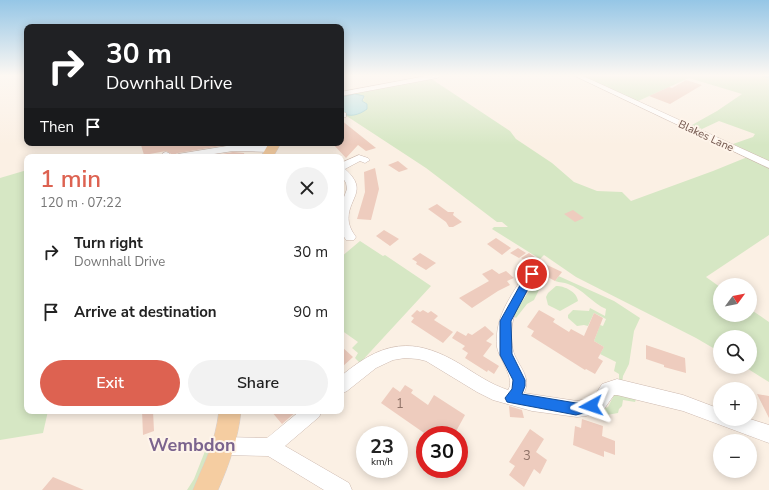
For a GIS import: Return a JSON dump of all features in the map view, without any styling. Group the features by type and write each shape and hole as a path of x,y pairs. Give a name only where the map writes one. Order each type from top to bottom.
{"main road":[{"path":"205,490 223,446 230,414"}],"street":[{"name":"Blakes Lane","path":"627,99 769,165"},
{"path":"196,154 233,148 271,150"},
{"path":"344,166 355,160 365,160"},
{"path":"344,172 353,186 344,218 345,229 350,237"},
{"path":"512,398 517,393 519,380 506,355 506,321 532,274"},
{"path":"344,384 365,366 376,360 395,353 416,352 437,359 491,391 512,398 576,409 584,408 600,401 605,391 617,387 683,403 713,414"},
{"path":"270,447 309,414"},
{"path":"746,426 769,434"},
{"path":"223,446 270,447 342,490"}],"green space":[{"path":"364,99 461,99 510,131 516,139 552,163 574,182 597,191 622,192 631,201 750,156 769,166 769,235 706,277 713,282 713,322 757,322 757,314 769,322 769,382 756,374 757,330 713,330 713,348 576,277 544,255 540,259 492,229 494,227 508,227 502,222 497,222 426,168 344,114 359,114 365,110 367,104 362,101"},
{"path":"630,99 643,99 636,102"},
{"path":"735,99 769,99 769,162 733,144 753,137 755,134 719,121 702,129 692,125"},
{"path":"24,171 24,414 47,414 43,433 0,440 0,178"},
{"path":"360,241 383,256 385,255 431,286 360,363 355,358 358,353 352,348 358,342 344,332 344,254"},
{"path":"542,274 546,276 534,300 527,304 516,318 513,315 537,279 537,276"},
{"path":"559,276 614,301 640,318 634,331 629,364 623,376 622,383 619,380 619,374 614,371 616,362 600,354 604,347 594,341 600,325 603,326 606,319 594,313 588,326 577,326 568,318 568,315 573,310 589,311 590,308 605,316 606,309 573,286 555,281"},
{"path":"556,286 563,287 573,292 578,301 560,311 548,305 546,297 548,293"},
{"path":"616,391 637,397 635,402 623,400 622,406 618,413 601,416 589,414 608,407"},
{"path":"218,437 195,490 187,490 194,479 209,441"}],"water":[{"path":"344,99 363,99 362,101 367,104 367,109 361,113 344,114"}],"building":[{"path":"657,99 679,99 670,104"},
{"path":"344,122 376,148 366,151 358,145 346,158 344,154 335,146 344,146"},
{"path":"141,146 221,146 176,154 171,154 166,151 144,154"},
{"path":"233,152 244,154 222,154"},
{"path":"398,161 408,169 399,172 388,165"},
{"path":"375,168 379,189 371,220 357,219 365,192 364,172"},
{"path":"437,204 448,212 454,212 453,215 462,222 453,227 449,227 446,222 428,209"},
{"path":"573,210 584,218 575,222 564,214"},
{"path":"384,230 399,239 390,246 376,236"},
{"path":"496,238 511,248 502,255 487,244"},
{"path":"518,248 526,253 519,258 510,253"},
{"path":"420,253 436,263 426,270 416,264 417,262 412,259"},
{"path":"529,253 545,264 562,272 555,281 540,273 541,272 521,258"},
{"path":"492,269 499,274 506,271 514,278 507,281 510,285 472,308 459,298 489,281 482,274"},
{"path":"417,310 420,312 423,310 428,313 431,311 438,316 434,320 453,332 443,343 411,322 414,318 411,316"},
{"path":"539,310 555,319 553,322 569,332 571,329 584,336 594,313 603,318 594,341 604,347 598,358 603,361 595,374 586,369 585,370 531,336 534,331 527,327"},
{"path":"485,326 494,334 486,341 492,344 483,356 499,366 494,374 488,370 487,372 465,358 468,353 462,349 465,346 452,338 457,331 466,336 468,333 472,335"},
{"path":"646,345 685,358 686,373 664,367 664,365 646,359"},
{"path":"344,349 353,357 344,365"},
{"path":"405,385 413,390 411,393 428,405 434,395 465,415 459,426 416,426 416,427 381,403 393,387 400,392"},
{"path":"757,394 769,396 769,418"},
{"path":"509,406 522,410 524,418 510,417"},
{"path":"142,414 153,414 154,431 143,435"},
{"path":"274,414 294,414 282,424"},
{"path":"582,419 603,426 602,436 615,441 615,455 604,451 604,457 573,445 575,426 581,428"},
{"path":"530,429 544,439 536,452 547,460 540,474 534,469 524,487 509,475 515,466 509,462"},
{"path":"53,477 84,490 42,490"}],"district":[{"name":"Wembdon","path":"192,445"}],"route":[{"path":"532,274 509,313 504,329 506,355 515,369 519,380 517,393 512,398 576,409 591,406"}]}
